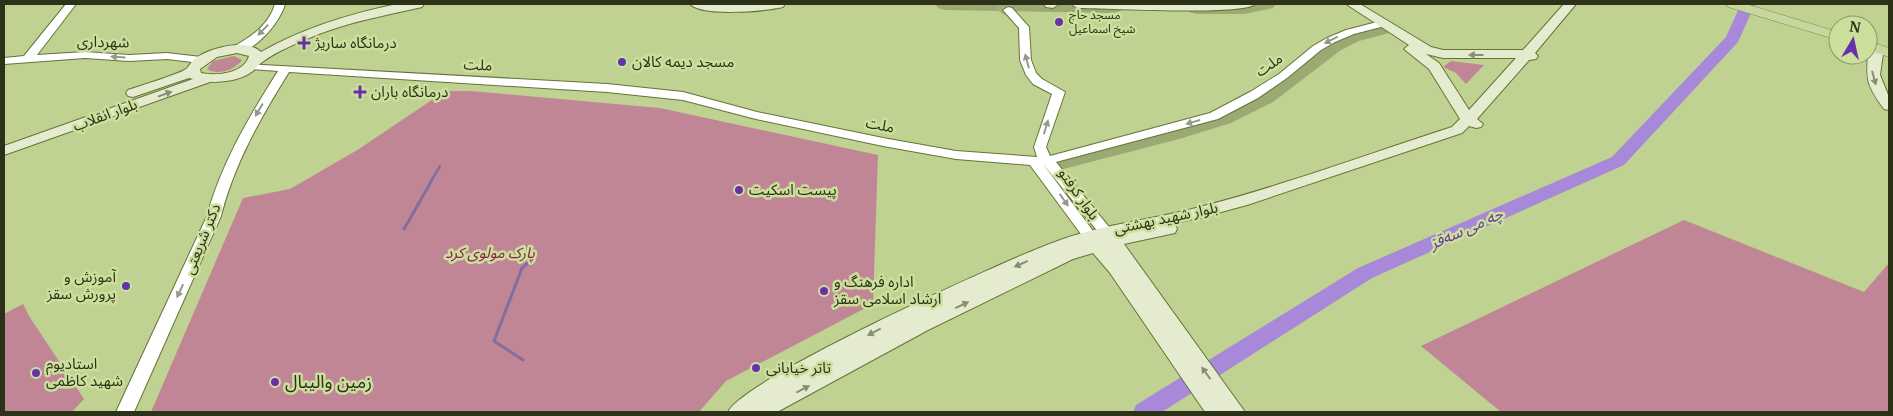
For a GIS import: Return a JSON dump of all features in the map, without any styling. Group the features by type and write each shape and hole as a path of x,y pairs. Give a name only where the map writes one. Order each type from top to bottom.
{"main road":[{"path":"253,60 336,18 385,4"},
{"path":"253,60 296,39 355,18 418,4"},
{"path":"696,4 738,9 750,6 772,7 779,4"},
{"path":"1077,4 1215,6 1248,4"},
{"path":"1343,4 1377,25 1434,66 1472,122"},
{"path":"1352,4 1426,50 1443,54 1530,56"},
{"name":"بلوار شهید بهشتی","path":"738,412 754,399 828,356 925,306 1060,246 1188,225 1234,212 1466,133 1472,122 1487,114 1570,4"},
{"name":"بلوار شهید بهشتی","path":"1530,56 1581,4"},
{"path":"1733,4 1828,33"},
{"path":"1758,4 1828,25"},
{"path":"1878,47 1889,53"},
{"path":"206,79 198,78 192,72 196,64 201,60 218,52 237,49 253,60"},
{"name":"بلوار انقلاب","path":"4,151 206,79 229,76 253,60"},
{"path":"1872,65 1871,68 1875,84 1889,106"},
{"name":"بلوار انقلاب","path":"4,139 192,72"},
{"path":"1101,239 1235,412"},
{"name":"بلوار شهید بهشتی","path":"760,412 920,325 1101,239"},
{"path":"1123,268 1216,412"}],"street":[{"path":"28,59 71,4"},
{"path":"237,49 250,42 279,13 280,4"},
{"path":"1008,10 1024,26 1024,51 1034,80 1045,88 1059,92 1040,147 1041,153 1049,160 1101,239"},
{"name":"ملت","path":"253,60 349,71 608,88 683,96 756,116 883,142 956,155 1034,161 1049,160 1088,151 1214,116 1276,81 1330,40 1350,32 1377,25"},
{"name":"شهرداری","path":"4,61 85,55 129,58 167,56 201,60"},
{"name":"ملت","path":"253,60 284,69 318,72 349,71"},
{"name":"دکتر شریعتی","path":"128,404 214,216 220,193 249,130 284,69"},
{"name":"بلوار کرفتو","path":"1034,161 1101,239"}],"green space":[{"path":"234,56 242,60 235,67 221,72 207,69 213,61"},
{"path":"1451,61 1484,65 1466,84 1456,73 1443,67"},
{"name":"پارک مولوی کرد","path":"445,91 471,91 660,108 878,155 873,304 726,381 699,412 151,412 243,198 290,189 359,149"},
{"path":"1684,220 1864,292 1889,263 1889,412 1501,412 1421,346"},
{"name":"استادیوم شهید کاظمی","path":"23,304 84,399 72,412 4,412 4,314"}],"waterway":[{"name":"چە می سەقز","path":"1144,412 1365,273 1618,161 1733,39 1748,4"},
{"path":"430,183 440,166"},
{"path":"404,229 431,182"},
{"path":"523,360 494,341 522,268 530,261"}],"taxiway":[{"path":"945,4 1113,7"},
{"path":"1196,8 1244,8 1266,4"},
{"path":"1052,164 1170,134 1222,118 1265,97 1333,45 1351,36 1381,28"}],"tunnel":[{"path":"999,4 1008,10"}],"place":[{"name":"مسجد حاج شیخ اسماعیل","path":"1059,22"},
{"name":"درمانگاه ساریژ","path":"304,43"},
{"name":"مسجد دیمه کالان","path":"622,62"},
{"name":"درمانگاه باران","path":"360,92"},
{"name":"پیست اسکیت","path":"739,190"},
{"name":"آموزش و پرورش سقز","path":"126,286"},
{"name":"اداره فرهنگ و ارشاد اسلامی سقز","path":"824,291"},
{"name":"تاتر خیابانی","path":"756,368"},
{"name":"استادیوم شهید کاظمی","path":"36,373"},
{"name":"زمین والیبال","path":"275,382"}]}
